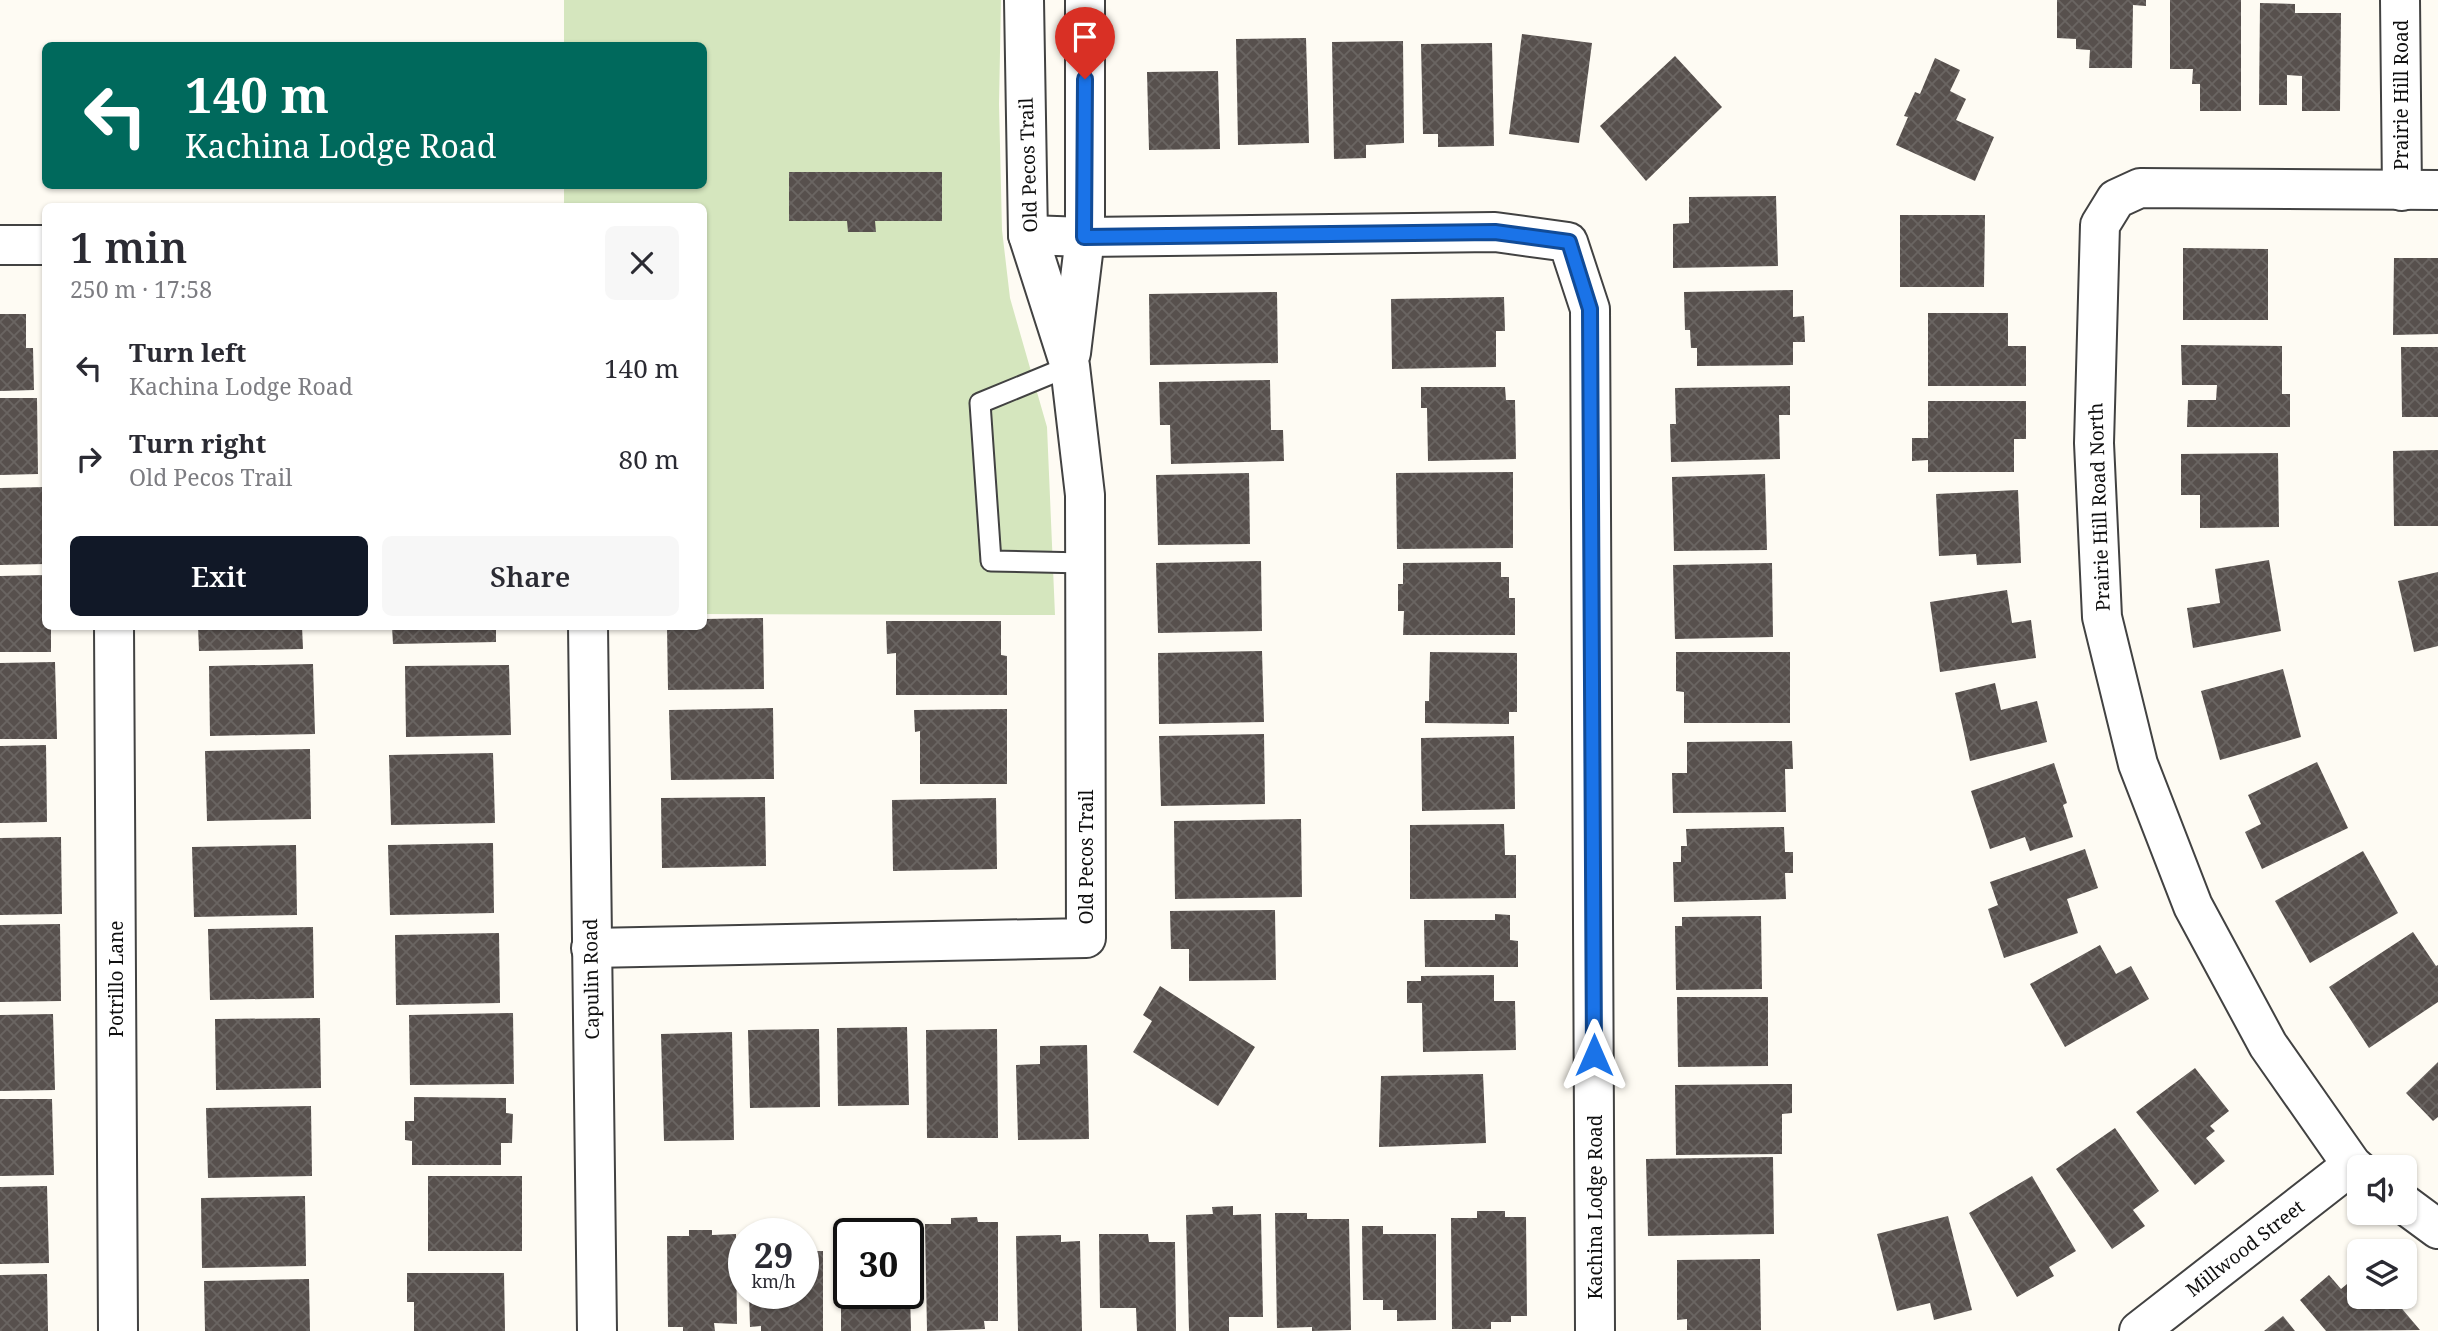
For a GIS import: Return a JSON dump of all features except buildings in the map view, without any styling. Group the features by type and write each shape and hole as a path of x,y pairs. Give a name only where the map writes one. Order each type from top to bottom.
{"street":[{"name":"Old Pecos Trail","path":"591,948 1086,938 1085,495 1070,366 1028,235 1024,0"},
{"name":"Old Pecos Trail","path":"1070,366 1084,237 1085,0"},
{"name":"Prairie Hill Road","path":"2400,0 2420,190"},
{"name":"Prairie Hill Road North","path":"2347,1157 2268,1045 2193,906 2138,764 2102,617 2094,443 2100,225 2116,199 2140,188 2420,190"},
{"name":"Kachina Lodge Road","path":"1028,235 1084,237 1495,232 1569,242 1590,309 1595,1331"},
{"path":"0,246 42,245"},
{"name":"Potrillo Lane","path":"114,630 118,1331"},
{"name":"Capulin Road","path":"588,630 597,1331"},
{"name":"Millwood Street","path":"2139,1331 2347,1174"},
{"path":"2417,1214 2438,1229"}],"lane":[{"path":"1070,366 981,403 991,561 1085,563"}],"green space":[{"path":"564,0 1001,0 999,104 1002,230 1010,298 1047,427 1055,615 707,614 707,203 564,203 564,189 707,189 707,42 564,42"}],"route":[{"path":"1085,79 1084,237 1495,232 1569,242 1590,309 1594,1055"}]}
